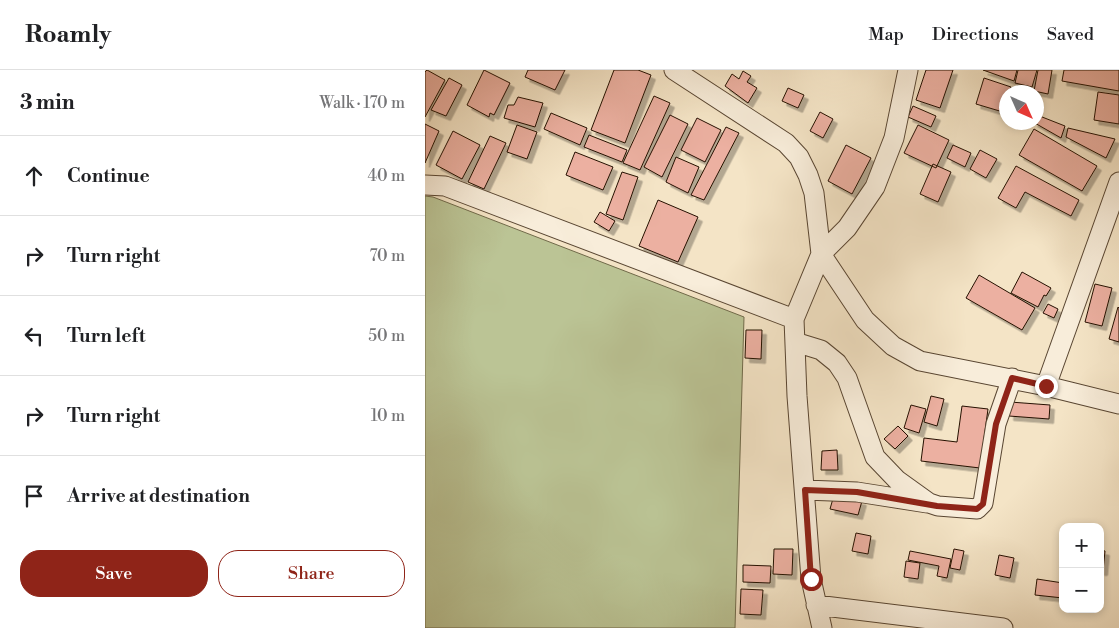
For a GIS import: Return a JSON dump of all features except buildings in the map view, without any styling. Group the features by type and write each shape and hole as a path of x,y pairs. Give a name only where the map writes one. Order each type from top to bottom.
{"street":[{"path":"674,70 786,143 799,156 814,193 821,254 865,320 893,346 921,361 1012,378 1119,404"},
{"path":"823,628 811,579 794,319 821,254 847,228 875,187 894,138 908,70"},
{"path":"1046,386 1115,203 1119,182"},
{"path":"425,185 445,186 794,319"},
{"path":"795,342 821,350 837,363 847,378 875,457 897,480 929,504"},
{"path":"805,490 857,492 937,506 977,509 983,504 996,424 1012,378"},
{"path":"817,605 1003,628"}],"green space":[{"path":"425,196 433,197 744,317 735,628 425,628"}],"route":[{"path":"811,579 805,490 857,492 937,506 977,509 983,504 996,424 1012,378 1046,386"}]}
